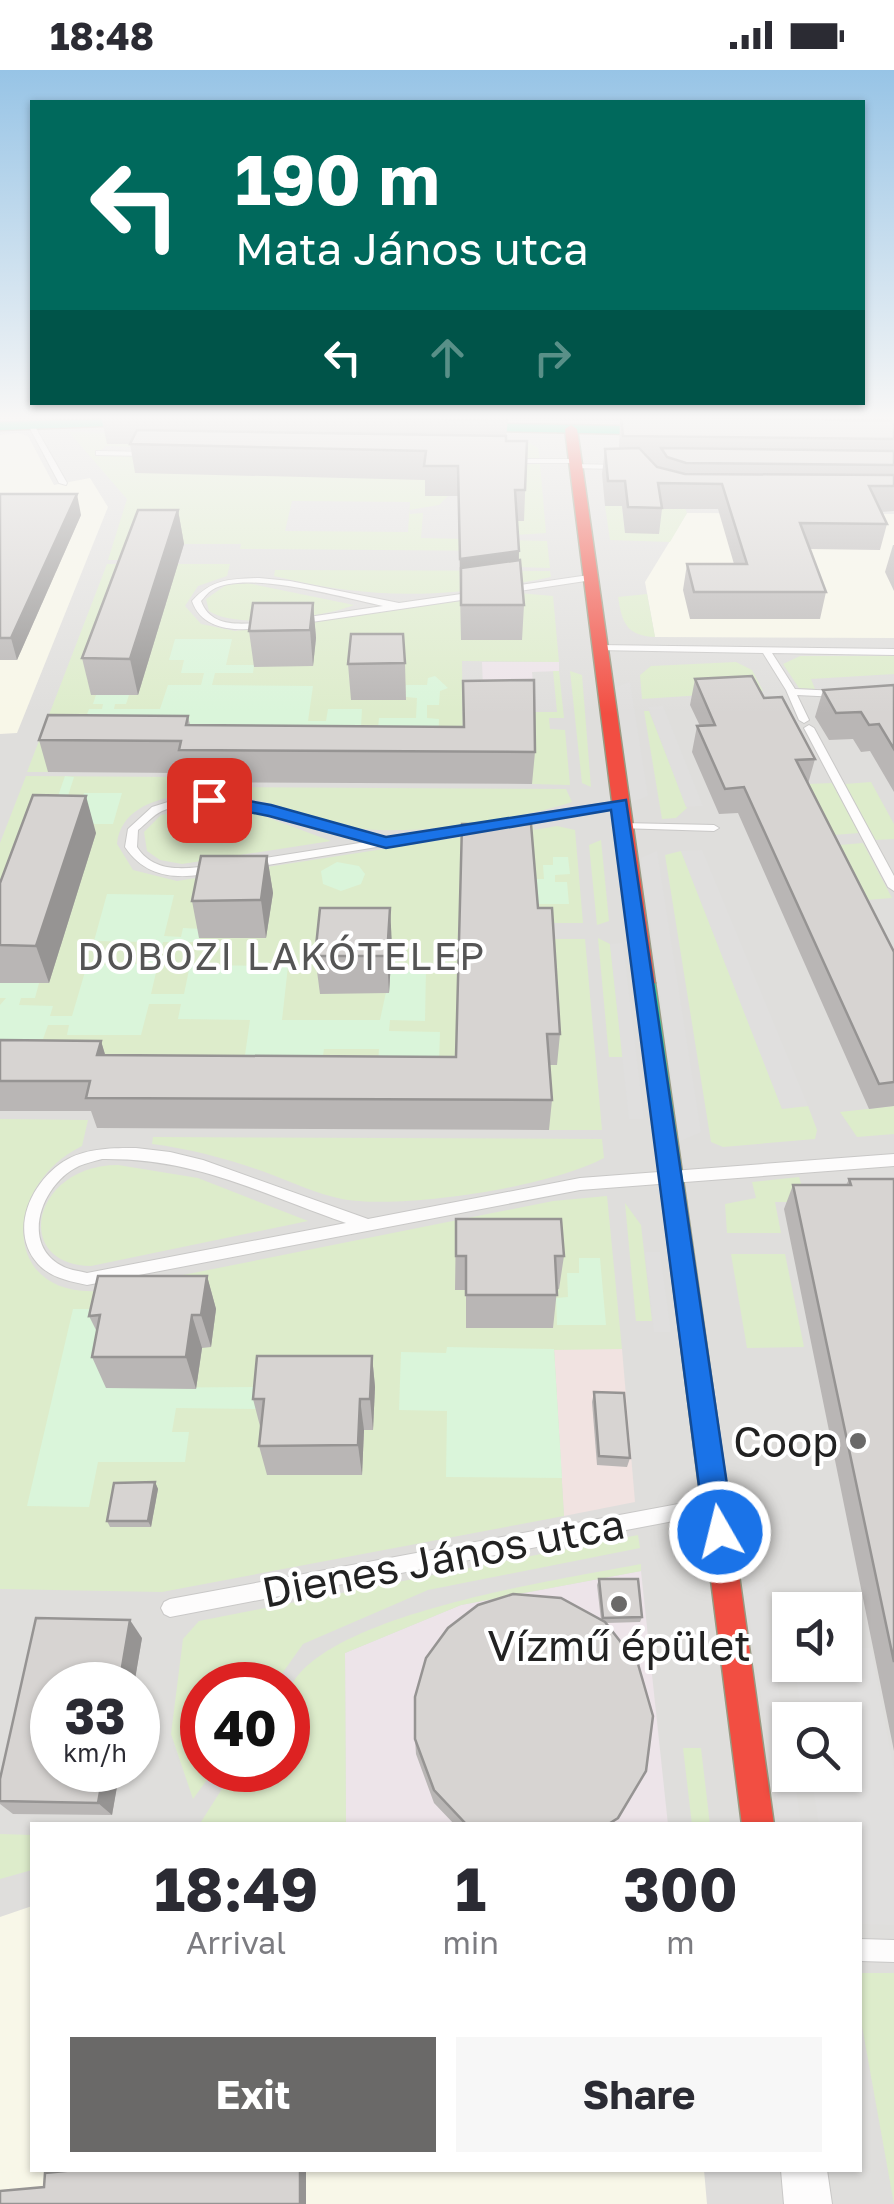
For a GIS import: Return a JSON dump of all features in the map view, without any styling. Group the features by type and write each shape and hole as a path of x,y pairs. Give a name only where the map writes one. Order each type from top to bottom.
{"street":[{"path":"581,516 758,1822"},
{"path":"804,2172 808,2204"}],"lane":[{"path":"399,606 254,578 206,589 196,608 211,621 241,626 399,606 589,578"},
{"path":"598,648 894,652"},
{"path":"766,652 894,887"},
{"path":"790,690 806,695 845,693"},
{"path":"386,842 271,810 209,800 178,802 151,811 140,820 130,838 140,861 178,872 386,842 620,815 714,828"},
{"path":"366,1224 223,1172 124,1154 88,1156 55,1172 42,1185 26,1217 26,1234 38,1260 50,1272 87,1279 580,1184 894,1160"},
{"name":"Dienes János utca","path":"170,1608 716,1505"},
{"path":"862,1950 894,1950"}],"shaded area":[{"path":"0,516 894,516 894,2204 0,2204"},
{"path":"0,516 105,516 17,733 0,734"},
{"path":"289,516 409,516 408,532 285,531"},
{"path":"685,516 894,516 894,638 655,637 645,582"},
{"path":"482,662 559,662 559,671 532,672 536,713 485,743"},
{"path":"630,682 648,796 632,802 616,687"},
{"path":"663,706 703,806 686,807 648,707"},
{"path":"702,850 808,1106 782,1109 681,851"},
{"path":"657,851 701,1132 680,1141 641,858"},
{"path":"623,943 644,1119 629,1119 610,944"},
{"path":"645,1252 660,1252 671,1332 654,1332"},
{"path":"554,1349 622,1349 635,1502 564,1516"},
{"path":"641,1571 668,1822 346,1822 345,1653 461,1605"},
{"path":"744,1582 764,1582 772,1641 772,1682 777,1682 780,1702 772,1702 772,1771"},
{"path":"862,1648 871,1648 894,1770 894,1925 862,1924 862,1822 819,1822 814,1792 862,1792 862,1702 800,1702 797,1682 862,1682"},
{"path":"775,1792 796,1792 801,1822 780,1822"},
{"path":"30,1907 30,2172 704,2172 707,2204 0,2204 0,1917"}],"green space":[{"path":"122,516 423,516 421,538 547,541 550,568 517,567 516,551 240,549 241,544 131,544 125,560 108,560"},
{"path":"479,516 544,516 546,533 516,535"},
{"path":"606,516 623,516 625,533 644,516 685,516 670,542 610,540"},
{"path":"107,564 230,564 227,576 198,586 185,606 201,624 235,631 519,593 553,596 559,662 462,661 463,743 535,743 532,712 557,712 553,671 559,671 564,718 549,718 550,729 565,730 570,785 532,784 531,760 58,747 48,772 27,772"},
{"path":"275,570 550,571 551,577 479,589 412,594 310,584 274,576"},
{"path":"247,583 354,605 323,614 259,621 222,617 209,611 206,599 226,585"},
{"path":"647,594 655,637 638,634 627,626 618,597"},
{"path":"175,639 232,639 226,665 254,665 253,673 215,673 212,685 313,686 308,721 326,721 328,709 362,709 361,728 378,728 379,718 416,718 417,698 406,697 406,685 427,685 428,678 435,676 448,688 440,691 439,705 427,705 427,718 439,719 438,747 82,727 89,709 102,709 103,704 93,704 96,695 129,695 126,704 115,704 114,709 160,709 168,685 201,685 204,673 181,673 184,660 169,660"},
{"path":"800,656 894,656 894,674 811,679 815,689 799,688 783,664"},
{"path":"736,662 752,670 763,691 642,699 640,675 651,666"},
{"path":"570,671 582,675 591,787 582,783"},
{"path":"644,711 649,711 687,808 676,818 662,819"},
{"path":"26,776 177,777 180,795 149,804 131,815 117,844 133,870 177,881 533,826 534,830 557,826 575,830 583,923 460,923 550,939 585,939 602,1130 549,1130 546,1088 0,1071 0,843"},
{"path":"65,776 74,777 67,799 82,800 84,793 122,793 113,824 74,824 57,799"},
{"path":"871,782 894,824 894,839 875,840 845,784"},
{"path":"832,783 859,833 834,835 808,784"},
{"path":"226,787 566,789 572,802 462,825 374,830 225,794"},
{"path":"201,807 258,814 331,841 182,864 160,860 147,851 144,832 161,815"},
{"path":"601,840 609,921 597,925 589,845"},
{"path":"863,843 892,898 867,900 839,845"},
{"path":"681,851 782,1108 808,1106 817,1130 815,1139 723,1147 711,1142 665,855"},
{"path":"553,857 568,857 570,874 555,875 555,882 567,882 569,904 536,904 535,879 544,879 543,865 553,865"},
{"path":"337,862 359,866 365,874 361,884 341,891 323,884 321,871"},
{"path":"107,894 174,895 164,936 181,937 183,928 201,929 199,942 163,942 151,994 184,994 190,965 288,966 282,1020 380,1020 391,969 426,969 425,1021 390,1020 389,1031 440,1032 439,1063 378,1063 379,1049 324,1049 322,1062 244,1062 250,1020 178,1019 181,1004 149,1004 141,1035 67,1035 69,1025 48,1025 43,1039 0,1039 0,1005 6,998 0,998 0,983 39,983 35,998 21,998 19,1005 53,1006 50,1016 72,1016 87,965 142,964 147,942 94,941"},
{"path":"598,938 610,944 623,1057 609,1057"},
{"path":"894,1106 894,1134 857,1137 840,1112"},
{"path":"0,1119 88,1120 82,1146 55,1164 36,1187 26,1213 24,1238 31,1261 47,1279 73,1289 108,1290 553,1201 607,1196 622,1349 554,1350 564,1516 162,1592 0,1589"},
{"path":"153,1137 602,1139 604,1158 580,1169 513,1187 437,1199 368,1202 333,1197 227,1160 152,1144"},
{"path":"118,1165 198,1178 308,1221 91,1266 66,1261 49,1250 42,1234 42,1215 51,1197 66,1181 89,1169"},
{"path":"799,1177 807,1202 775,1202 781,1233 727,1233 725,1204 756,1198 752,1182"},
{"path":"625,1203 641,1225 652,1321 636,1321"},
{"path":"731,1254 785,1254 804,1347 747,1348"},
{"path":"579,1258 600,1258 606,1325 557,1325 556,1298 568,1297 567,1273 579,1273"},
{"path":"73,1309 111,1309 107,1388 265,1387 263,1409 176,1408 172,1432 189,1432 185,1462 98,1462 89,1507 27,1506"},
{"path":"447,1347 554,1349 562,1478 446,1477 447,1411 399,1410 401,1352 446,1353"},
{"path":"638,1535 640,1548 428,1590 303,1644 290,1662 180,1662 183,1639 199,1621"},
{"path":"641,1564 641,1571 461,1605 345,1653 346,1822 201,1822 220,1792 310,1792 310,1664 344,1642 392,1621 446,1605"},
{"path":"180,1663 180,1761 171,1734"},
{"path":"683,1748 701,1748 710,1822 692,1822"},
{"path":"0,1834 30,1835 30,1871 0,1879"},
{"path":"862,1973 894,1973 894,2204 862,2026"}],"building":[{"path":"0,516 67,516 11,638 0,638"},
{"path":"136,516 176,516 130,659 82,658"},
{"path":"459,516 517,516 519,551 460,559"},
{"path":"732,516 883,516 887,524 800,523 826,592 694,592 687,564 747,564"},
{"path":"520,560 524,605 461,605 461,568"},
{"path":"253,603 313,603 310,630 249,631"},
{"path":"351,634 403,634 405,663 348,664"},
{"path":"752,676 764,698 782,697 815,759 796,760 894,952 894,1082 879,1084 744,787 725,789 697,726 715,725 695,679"},
{"path":"534,680 535,752 179,750 181,741 39,740 48,715 188,716 186,725 464,727 463,681"},
{"path":"894,685 894,749 879,724 869,725 861,712 836,713 823,690"},
{"path":"33,795 86,796 36,946 0,945 0,883"},
{"path":"462,824 531,824 538,908 552,908 560,1034 547,1034 552,1100 86,1098 90,1081 0,1081 0,1040 101,1041 97,1055 456,1057"},
{"path":"201,856 267,856 261,900 192,901"},
{"path":"320,908 390,908 387,956 315,956"},
{"path":"849,1179 894,1179 894,1662 793,1185 851,1185"},
{"path":"456,1219 561,1219 564,1256 555,1256 557,1295 466,1295 466,1256 456,1256"},
{"path":"98,1276 207,1276 201,1315 192,1315 186,1357 92,1357 100,1315 89,1316"},
{"path":"257,1356 372,1356 370,1399 360,1399 358,1445 259,1446 264,1399 253,1399"},
{"path":"594,1392 624,1393 630,1458 599,1456"},
{"path":"155,1482 148,1521 107,1521 114,1483"},
{"name":"Vízmű épület","path":"599,1579 638,1579 642,1617 603,1618"},
{"path":"513,1594 561,1598 605,1622 638,1664 653,1716 646,1771 618,1818 612,1822 464,1822 434,1790 415,1739 415,1697 426,1658 448,1628 478,1605"},
{"path":"36,1618 130,1620 123,1662 30,1662 30,1792 100,1792 98,1803 0,1801 0,1779"},
{"path":"300,2172 300,2204 0,2204 0,2191 44,2187 45,2173"}],"traffic: fast":[{"path":"645,983 718,1525"}],"traffic: jam":[{"path":"583,516 645,983"},
{"path":"718,1525 758,1822"}],"place":[{"name":"Coop","path":"858,1441"},
{"name":"Vízmű épület","path":"619,1604"}],"district":[{"name":"DOBOZI LAKÓTELEP","path":"282,955"}],"route":[{"path":"209,800 271,810 350,836 386,842 619,804 720,1532"}]}
